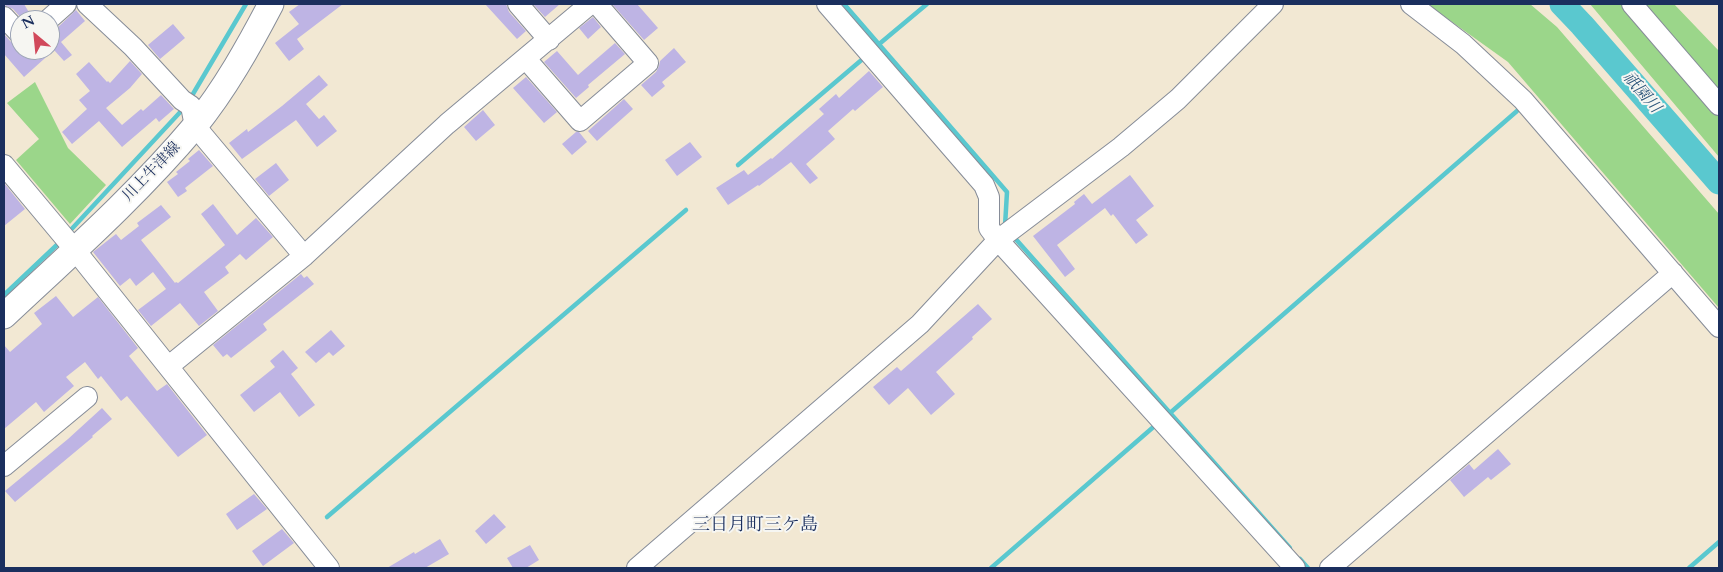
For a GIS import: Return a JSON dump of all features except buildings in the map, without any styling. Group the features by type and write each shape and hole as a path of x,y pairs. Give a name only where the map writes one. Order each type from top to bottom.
{"main road":[{"name":"川上牛津線","path":"4,316 68,240 144,182 189,110 234,70 271,4"}],"street":[{"path":"87,4 133,47 189,110 304,256"},
{"path":"518,4 549,40"},
{"path":"169,366 304,256 447,124 590,4"},
{"path":"526,59 580,121 648,63 597,4"},
{"path":"827,4 984,185 989,197 989,228 998,240 1295,568"},
{"path":"637,568 920,324 998,240 1121,147 1178,99 1273,4"},
{"path":"1411,4 1463,44 1523,100 1719,327"},
{"path":"1632,4 1719,105"},
{"path":"4,165 68,240 330,568"},
{"path":"1330,568 1673,273"},
{"path":"4,466 87,397"}],"green space":[{"path":"1427,4 1530,4 1557,27 1719,214 1719,308 1508,62"},
{"path":"1590,4 1674,4 1719,51 1719,157"},
{"path":"35,82 68,148 106,185 70,224 16,160 39,139 7,103"}],"waterway":[{"path":"190,99 246,4"},
{"path":"844,4 1007,192 1005,226"},
{"path":"878,45 927,4"},
{"name":"祇園川","path":"1562,4 1719,182"},
{"path":"738,165 865,57"},
{"path":"67,234 184,108"},
{"path":"1170,413 1517,111"},
{"path":"327,517 686,210"},
{"path":"1013,236 1290,548"},
{"path":"4,295 60,242"},
{"path":"991,568 1158,423"},
{"path":"1689,568 1719,542"},
{"path":"1300,559 1308,568"}],"district":[{"name":"三日月町三ケ島","path":"755,526"}]}
